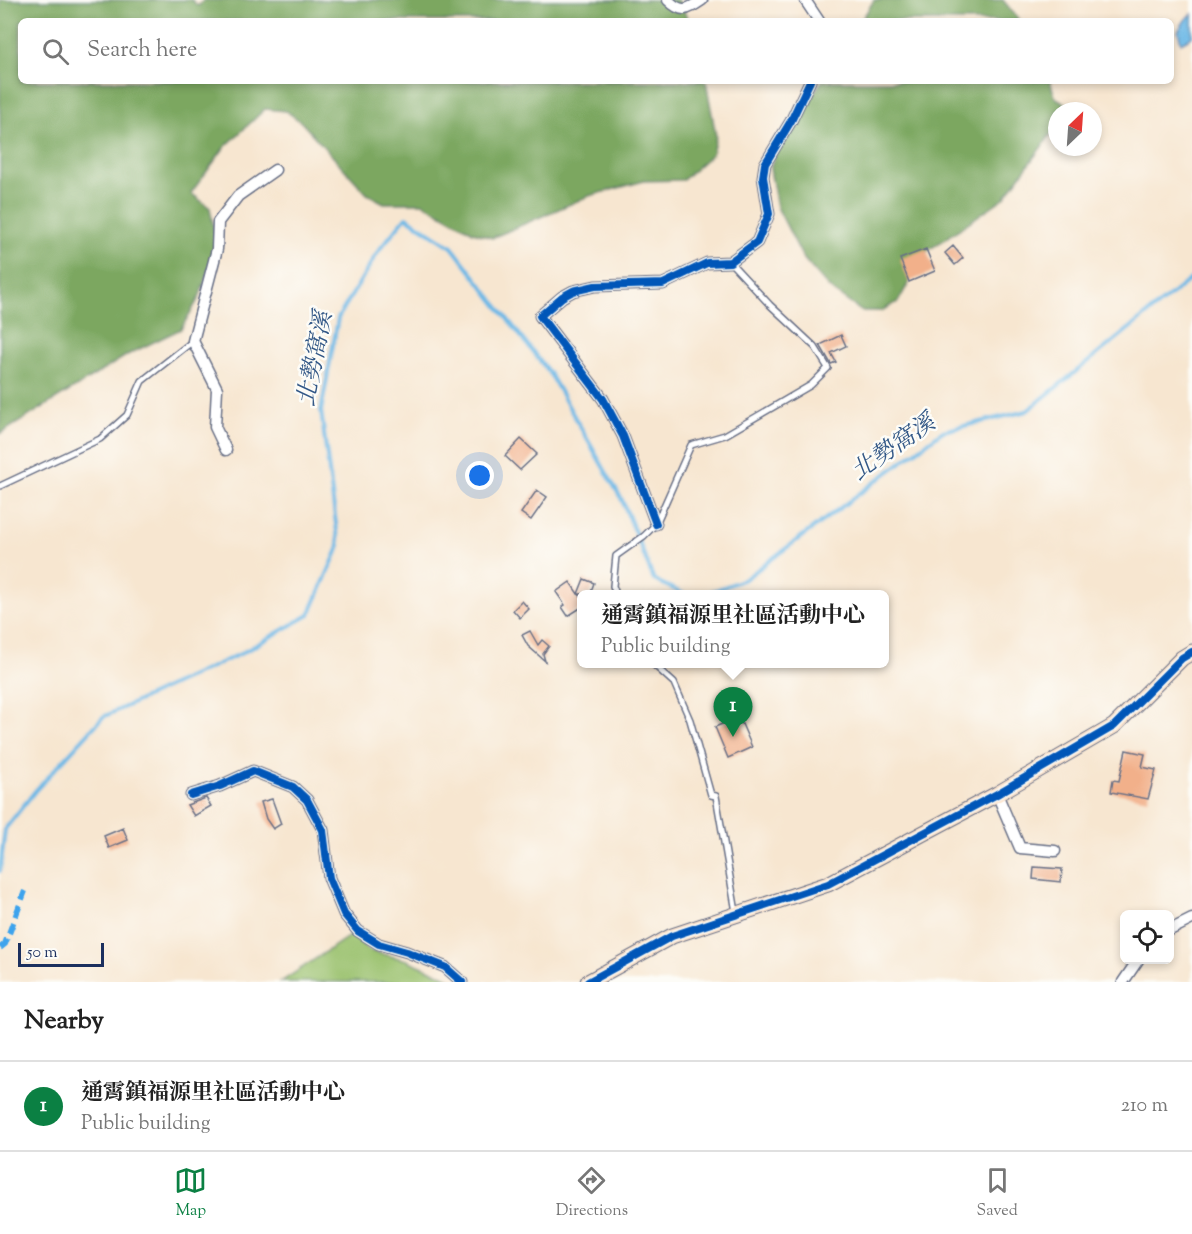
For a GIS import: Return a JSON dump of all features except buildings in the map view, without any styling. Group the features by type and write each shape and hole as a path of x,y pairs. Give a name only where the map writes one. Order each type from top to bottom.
{"street":[{"path":"668,0 677,9 684,10 702,0"},
{"path":"806,0 817,18"},
{"path":"656,524 623,436 603,399 540,316 562,297 573,291 595,286 663,284 707,263 730,262 757,242 769,214 763,177 765,164 791,121 809,84"},
{"path":"225,450 215,427 217,389 193,341 217,249 218,222 238,196 275,170"},
{"path":"588,982 672,936 828,884 997,794 1114,726 1182,658 1192,652"},
{"path":"191,795 220,786 253,771 293,787 307,800 323,830 329,878 344,914 358,931 379,944 445,967 462,982"},
{"path":"997,794 1020,848 1055,851"},
{"path":"1174,928 1192,919"},
{"path":"1124,982 1135,964"}],"lane":[{"path":"614,590 616,556 644,536 656,524 691,445 725,435 812,385 828,368 815,347 770,305 730,262"},
{"path":"0,486 99,439 127,414 142,381 193,341"},
{"path":"658,668 674,683 690,720 711,795 716,796 736,914"}],"green space":[{"path":"0,0 192,0 198,6 204,0 678,0 687,18 18,18 18,84 707,84 716,136 712,154 683,180 644,181 589,196 492,238 473,232 423,203 384,203 367,194 301,122 286,111 265,109 224,148 191,193 210,208 217,245 199,298 181,329 129,354 0,434"},
{"path":"874,0 1003,0 1018,18 863,18"},
{"path":"820,84 1051,84 1055,97 1063,102 1048,102 1048,138 1004,198 926,252 898,302 881,311 861,311 829,288 803,258 777,207 770,169 776,151"},
{"path":"351,935 370,951 407,960 447,977 452,982 281,982"}],"water":[{"path":"1192,14 1192,37 1181,43 1178,31"}],"waterway":[{"name":"北勢窩溪","path":"0,871 5,829 35,791 103,717 240,654 309,615 339,547 321,411 338,318 379,250 406,217 452,247 550,374 622,500 654,580 675,590"},
{"name":"北勢窩溪","path":"716,590 745,579 943,431 1027,411 1192,278"}],"marked path":[{"path":"0,948 5,944 25,891"}],"cycle path":[{"path":"656,524 623,436 603,399 540,316 562,297 573,291 595,286 663,284 707,263 730,262 757,242 769,214 763,177 765,164 791,121 809,84"},
{"path":"588,982 672,936 828,884 997,794 1114,726 1182,658 1192,652"},
{"path":"191,795 220,786 253,771 293,787 307,800 323,830 329,878 344,914 358,931 379,944 445,967 462,982"}],"place":[{"name":"通霄鎮福源里社區活動中心","path":"733,737"}]}
